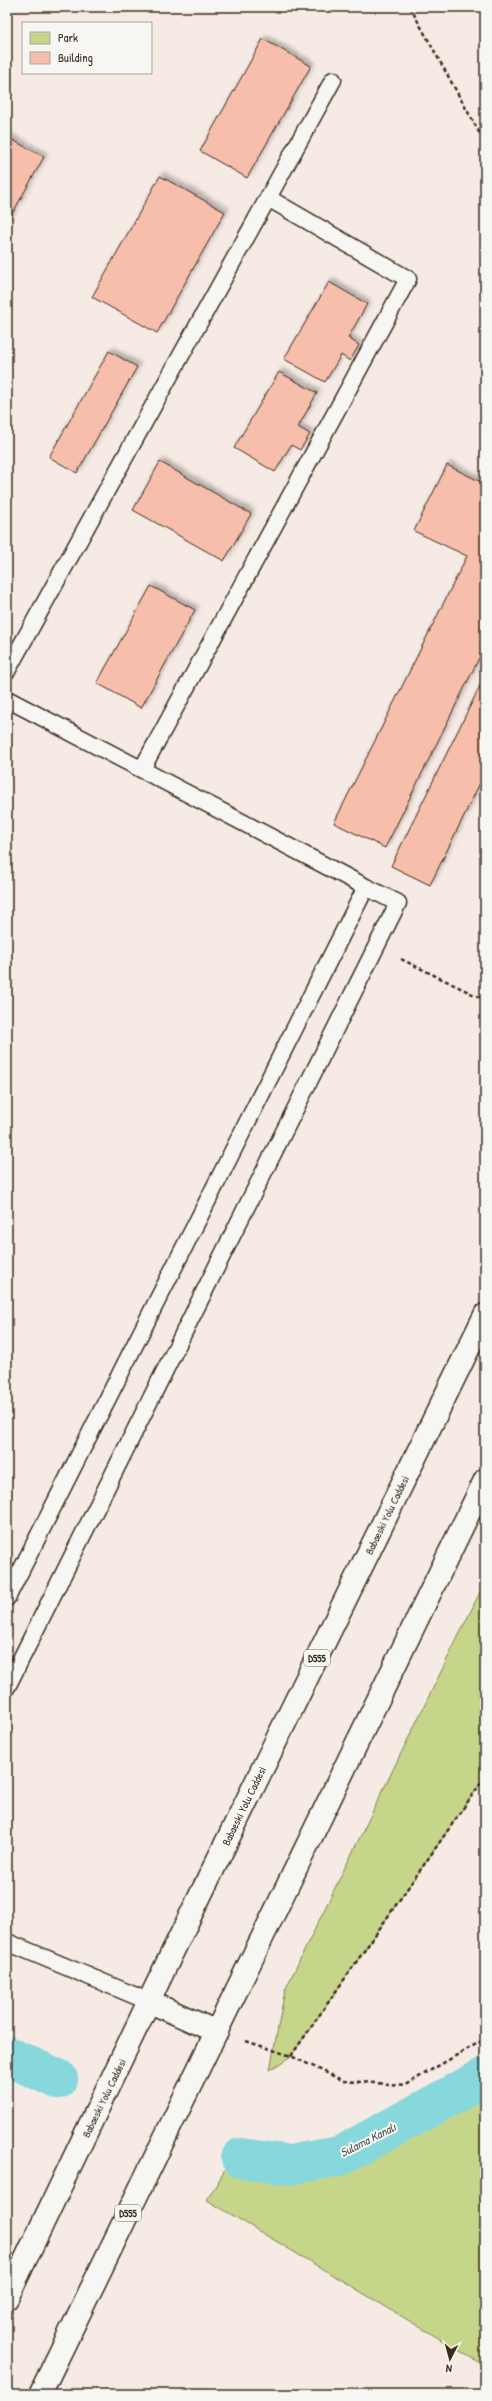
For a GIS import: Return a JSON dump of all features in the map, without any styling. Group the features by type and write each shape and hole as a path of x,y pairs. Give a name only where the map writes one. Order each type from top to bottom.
{"highway":[{"name":"Babaeski Yolu Caddesi","path":"7,2298 150,2002 175,1946 485,1315"},
{"name":"D555","path":"40,2394 485,1480"},
{"path":"150,2002 217,2032"}],"lane":[{"path":"7,671 333,80"},
{"path":"142,769 408,279 268,198"},
{"path":"7,699 398,903 7,1687"},
{"path":"7,1598 366,887"},
{"path":"7,1942 150,2002"}],"path":[{"path":"410,7 485,143"},
{"path":"376,947 485,1000"},
{"path":"291,2056 485,1777"},
{"path":"217,2032 291,2056 344,2081 405,2085 485,2039"}],"green space":[{"path":"485,1582 485,1777 291,2056 270,2070 285,1990"},
{"path":"479,2093 485,2097 485,2366 207,2200 233,2157 292,2171 345,2163"}],"building":[{"path":"263,39 311,66 247,178 200,151"},
{"path":"7,137 44,157 7,223"},
{"path":"160,176 225,212 157,333 92,297"},
{"path":"329,282 367,304 348,338 359,345 350,361 341,355 325,382 284,359"},
{"path":"109,351 137,367 77,473 49,457"},
{"path":"279,372 317,393 298,427 310,434 300,450 291,445 275,472 234,448"},
{"path":"160,462 251,514 224,561 133,510"},
{"path":"447,465 485,484 485,646 385,848 334,823 467,556 414,531"},
{"path":"151,586 195,610 141,708 97,683"},
{"path":"485,676 485,773 430,885 391,866"}],"waterway":[{"name":"Sulama Kanalı","path":"7,2056 58,2079"},
{"name":"Sulama Kanalı","path":"241,2158 289,2165 340,2156 485,2077"}]}
